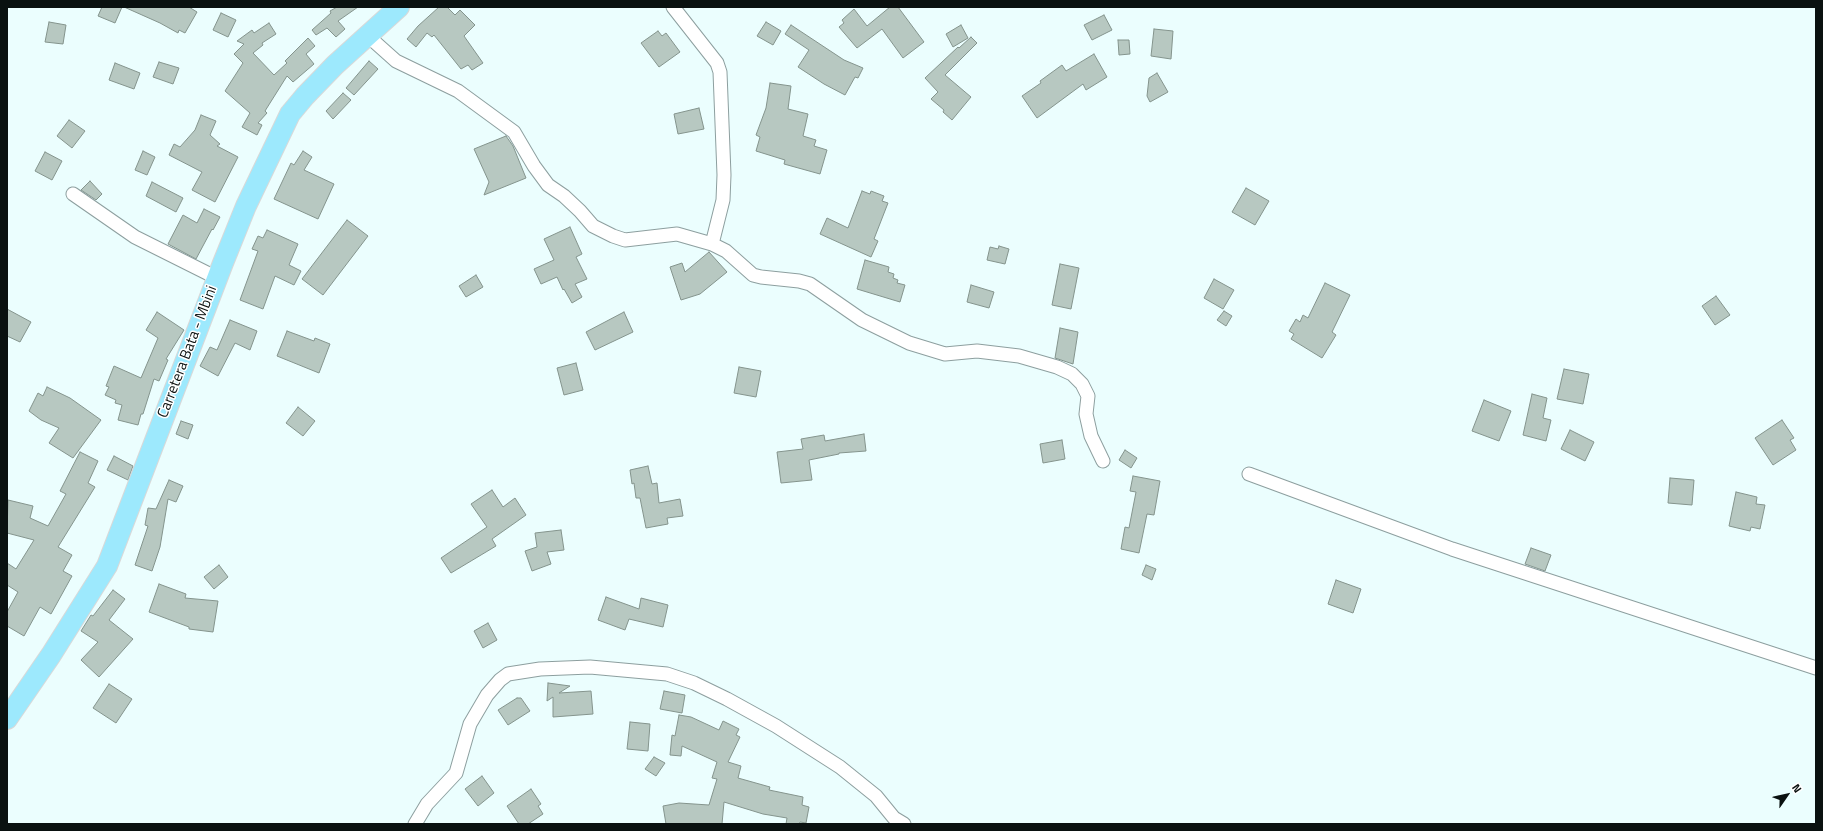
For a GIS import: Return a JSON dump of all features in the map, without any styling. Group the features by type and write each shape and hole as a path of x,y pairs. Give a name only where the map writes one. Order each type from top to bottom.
{"main road":[{"name":"Carretera Bata - Mbini","path":"7,719 51,655 107,566 246,206 290,114 335,65 400,7"}],"street":[{"path":"673,7 717,63 720,72 723,114 723,200 712,244"},
{"path":"368,36 396,61 458,91 514,132 534,166 548,185 564,196 580,211 592,226 625,240 677,234 712,244 726,251 753,275 799,281 810,284 862,320 910,343 945,354 977,351 1019,356 1057,367 1072,374 1082,384 1088,396 1086,414 1091,436 1103,461"},
{"path":"73,194 135,237 217,278"},
{"path":"1249,474 1452,549 1816,668"},
{"path":"415,824 427,804 456,773 470,724 487,695 500,680 508,674 526,671 590,667 667,674 727,699 776,726 840,767 876,796 894,818 904,824"}],"building":[{"path":"102,7 122,7 115,23 98,16"},
{"path":"124,7 189,7 197,12 185,33 179,30 178,33 160,23"},
{"path":"337,7 358,7 338,21 345,29 336,37 327,28 316,35 312,30 331,13 330,11"},
{"path":"439,7 447,7 455,15 460,10 475,25 464,36 483,63 472,70 468,65 461,69 434,35 432,37 427,33 416,47 407,39 418,26"},
{"path":"890,7 898,7 924,42 903,58 882,29 857,48 839,27 844,23 842,20 854,9 867,26"},
{"path":"221,13 236,20 228,37 213,30"},
{"path":"1104,15 1112,30 1092,40 1084,25"},
{"path":"49,22 66,25 63,44 45,42"},
{"path":"766,22 781,31 773,45 757,36"},
{"path":"269,23 276,34 262,43 263,45 253,53 274,75 287,63 285,61 308,38 315,46 306,54 314,64 293,82 287,76 265,111 267,113 258,123 262,125 257,135 242,127 250,113 225,91 243,63 234,54 244,44 237,41 252,30 254,33"},
{"path":"791,25 844,60 863,68 858,78 855,77 845,95 824,84 798,67 809,50 785,34"},
{"path":"961,25 968,38 953,47 946,34"},
{"path":"1154,29 1173,31 1171,59 1151,56"},
{"path":"658,31 662,36 666,33 680,52 659,67 641,43"},
{"path":"971,37 977,43 945,75 971,97 952,120 943,112 944,110 931,99 938,92 925,78"},
{"path":"1118,40 1129,40 1130,54 1119,55"},
{"path":"1094,54 1107,77 1086,90 1083,84 1037,118 1022,96 1041,83 1040,81 1062,65 1066,71"},
{"path":"369,61 378,69 354,95 346,88"},
{"path":"159,62 179,68 173,84 153,77"},
{"path":"115,63 140,73 134,89 109,80"},
{"path":"1157,73 1168,92 1150,102 1147,96 1149,78"},
{"path":"770,83 791,86 788,109 808,114 803,136 816,140 814,146 827,150 820,174 784,164 785,160 756,151 760,137 756,135 766,108"},
{"path":"343,93 351,100 333,119 326,111"},
{"path":"699,108 704,129 678,134 674,114"},
{"path":"201,115 216,121 210,135 220,144 217,146 238,157 215,202 192,190 202,172 169,155 174,144 180,147 195,130"},
{"path":"69,120 85,131 72,148 57,136"},
{"path":"506,136 513,146 526,178 484,195 489,182 474,149"},
{"path":"143,151 155,157 147,175 135,170"},
{"path":"303,151 312,157 304,170 334,184 318,219 274,199 291,163 294,165"},
{"path":"45,152 62,161 52,180 35,171"},
{"path":"90,181 102,194 96,200 81,190"},
{"path":"152,182 183,198 176,212 146,196"},
{"path":"1246,188 1269,201 1255,225 1232,212"},
{"path":"862,191 870,194 871,191 884,196 882,201 888,203 874,239 878,241 871,257 820,234 827,218 848,228"},
{"path":"204,209 220,217 196,259 168,244 183,215 197,223"},
{"path":"347,220 368,236 323,295 302,279"},
{"path":"570,227 582,254 576,257 587,279 575,284 582,297 572,303 564,289 563,290 557,277 541,284 534,269 554,260 544,239"},
{"path":"267,230 298,244 289,265 301,271 294,285 275,276 263,309 240,300 258,251 252,249 258,236 263,238"},
{"path":"999,246 1009,249 1005,264 987,260 990,247 998,249"},
{"path":"709,252 727,272 700,294 681,300 670,267 682,263 685,272"},
{"path":"865,260 889,267 888,272 894,274 893,278 898,280 897,283 905,285 900,302 857,289"},
{"path":"1060,264 1079,268 1071,309 1052,305"},
{"path":"476,275 483,287 466,297 459,286"},
{"path":"1214,279 1234,290 1223,309 1204,298"},
{"path":"1325,283 1350,295 1332,332 1336,335 1322,358 1291,339 1294,334 1289,331 1296,319 1300,322 1303,315 1308,318"},
{"path":"971,285 994,292 989,308 967,302"},
{"path":"1716,296 1730,315 1715,325 1702,306"},
{"path":"7,309 31,322 20,342 7,336"},
{"path":"1224,311 1232,316 1226,326 1217,320"},
{"path":"157,312 184,330 166,359 168,360 159,381 154,379 138,425 118,420 122,405 115,403 116,400 105,395 109,387 106,386 114,366 141,378 158,338 146,330"},
{"path":"624,312 633,332 595,350 586,332"},
{"path":"230,320 257,331 250,350 235,343 218,376 200,366 210,347 217,350"},
{"path":"1060,328 1078,332 1073,364 1055,358"},
{"path":"287,331 314,341 315,338 330,344 319,373 277,356"},
{"path":"576,363 583,390 564,395 557,368"},
{"path":"739,367 761,371 756,397 734,393"},
{"path":"1564,369 1589,374 1583,404 1557,399"},
{"path":"47,387 70,398 101,420 73,458 49,443 59,428 41,420 29,411 38,393 43,396"},
{"path":"1532,394 1547,398 1543,418 1551,420 1546,441 1523,435"},
{"path":"1484,400 1511,411 1499,441 1472,431"},
{"path":"298,407 315,421 303,436 286,423"},
{"path":"1782,420 1794,438 1790,440 1796,450 1773,465 1755,438"},
{"path":"181,421 193,425 188,439 176,434"},
{"path":"1570,430 1594,442 1585,461 1561,449"},
{"path":"864,434 866,451 839,453 809,460 812,480 781,483 777,452 803,449 801,439 824,435 825,441"},
{"path":"1062,440 1065,459 1043,463 1040,444"},
{"path":"1125,450 1137,458 1131,468 1119,460"},
{"path":"80,452 98,461 88,483 95,487 58,547 72,555 63,571 72,576 51,614 40,607 24,636 7,626 7,612 18,592 7,585 7,563 16,569 34,540 7,533 8,500 33,506 30,518 48,526 66,494 60,491"},
{"path":"114,456 133,466 128,480 107,470"},
{"path":"648,466 652,484 657,483 659,503 680,499 683,516 667,518 668,524 646,528 640,498 636,498 630,470"},
{"path":"1133,476 1160,481 1154,515 1147,514 1139,553 1121,549 1125,527 1129,528 1136,492 1130,491"},
{"path":"1670,478 1694,480 1692,505 1668,503"},
{"path":"169,480 183,486 176,502 168,499 160,547 152,571 135,565 148,526 145,525 148,508 156,509"},
{"path":"492,490 503,507 515,498 526,515 492,539 496,546 451,573 441,558 487,527 471,504"},
{"path":"1736,492 1757,497 1756,504 1765,505 1760,529 1751,527 1750,531 1729,526"},
{"path":"561,530 564,550 547,552 551,564 532,571 525,551 537,547 535,533"},
{"path":"1531,548 1551,555 1545,571 1525,564"},
{"path":"219,565 228,577 214,589 204,577"},
{"path":"1146,565 1156,569 1152,580 1142,575"},
{"path":"1336,580 1361,589 1353,613 1328,604"},
{"path":"159,584 186,594 185,598 218,601 213,632 189,629 189,627 149,612"},
{"path":"113,590 125,599 109,620 133,639 99,677 81,660 98,642 81,631 91,615 93,616"},
{"path":"606,597 639,609 641,598 668,605 663,627 629,619 625,630 598,620"},
{"path":"488,623 497,640 483,648 474,631"},
{"path":"548,683 570,686 559,693 591,691 593,714 553,717 553,697 547,701"},
{"path":"109,684 132,699 116,723 93,708"},
{"path":"664,691 685,695 682,713 660,709"},
{"path":"517,698 521,698 530,711 508,725 498,710"},
{"path":"679,715 691,717 719,730 723,721 739,729 736,735 740,737 728,762 741,766 738,778 770,787 769,790 803,797 802,805 809,807 806,823 800,822 799,824 786,824 787,818 763,814 724,802 722,824 666,824 663,806 679,803 709,805 717,779 712,778 717,762 682,746 681,756 670,755 672,735 675,736"},
{"path":"630,722 650,724 648,751 627,749"},
{"path":"654,757 665,763 656,776 645,769"},
{"path":"482,776 494,793 478,806 465,789"},
{"path":"531,789 541,804 538,806 543,814 528,824 519,824 507,806"}]}
